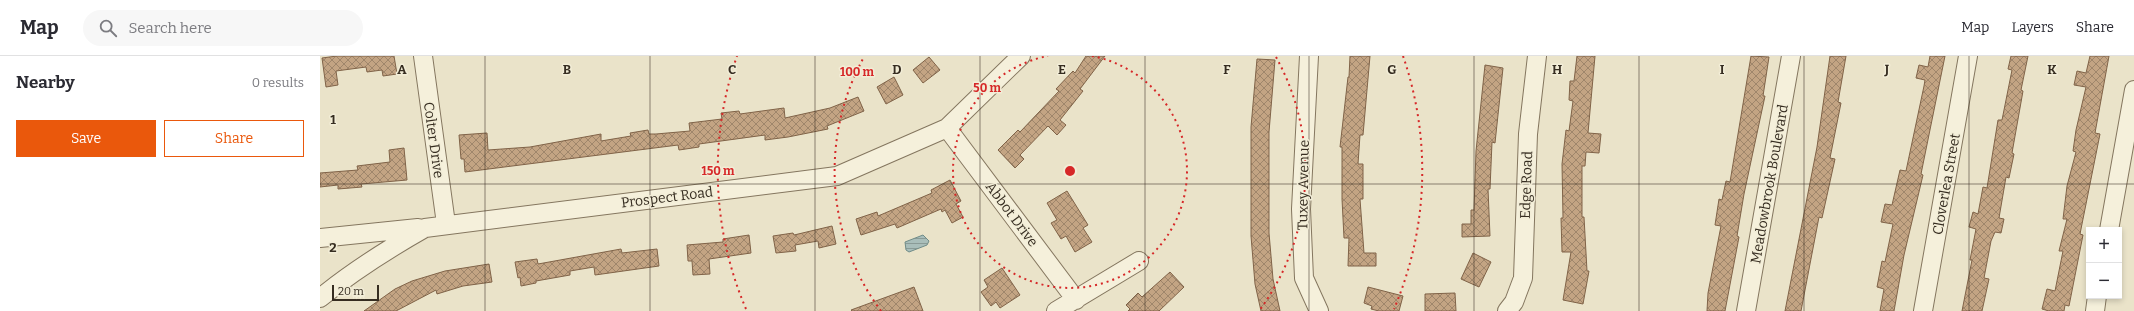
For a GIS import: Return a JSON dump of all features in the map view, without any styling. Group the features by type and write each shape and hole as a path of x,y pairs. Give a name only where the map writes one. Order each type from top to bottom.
{"street":[{"name":"Colter Drive","path":"423,56 446,224"},
{"name":"Prospect Road","path":"320,298 357,269 425,228 446,224 837,176 947,128 1021,56"},
{"name":"Tuxey Avenue","path":"1309,56 1301,208 1304,278 1319,311"},
{"name":"Edge Road","path":"1507,311 1514,302 1523,278 1528,134 1537,56"},
{"name":"Meadowbrook Boulevard","path":"1746,311 1791,56"},
{"name":"Cloverlea Street","path":"1923,311 1968,56"},
{"path":"2110,227 2134,90"},
{"name":"Abbot Drive","path":"947,128 1076,300"},
{"path":"320,238 425,228"},
{"path":"1056,311 1139,261"},
{"path":"2095,311 2097,299"}],"shaded area":[{"path":"923,235 929,241 927,245 909,252 906,250 905,242"}],"building":[{"path":"337,56 394,56 397,74 383,76 382,70 367,72 366,67 336,71 338,85 326,87 322,58"},
{"path":"1086,56 1105,56 1080,89 1083,91 1060,120 1066,125 1057,135 1048,126 1020,155 1024,159 1015,168 998,150 1018,130 1020,132 1059,91 1056,89 1073,71 1075,73"},
{"path":"1350,56 1370,56 1363,135 1360,135 1358,164 1363,164 1363,199 1360,199 1364,253 1376,253 1376,266 1348,266 1349,238 1344,238 1342,147 1340,147 1349,77"},
{"path":"1577,56 1595,56 1588,133 1601,134 1599,153 1586,152 1585,166 1582,166 1582,217 1584,217 1587,271 1589,271 1583,304 1563,300 1571,252 1562,252 1561,218 1563,218 1562,164 1566,130 1569,131 1573,101 1569,100 1570,81 1574,81"},
{"path":"1751,56 1769,57 1763,96 1765,96 1744,194 1737,236 1739,237 1725,311 1707,311 1708,293 1721,226 1715,225 1719,199 1722,200 1726,181 1730,182"},
{"path":"1830,56 1846,56 1838,102 1841,103 1830,158 1835,159 1822,218 1819,217 1801,311 1785,311 1817,147"},
{"path":"1930,56 1945,56 1921,174 1923,175 1904,255 1894,311 1880,311 1884,289 1877,287 1882,261 1885,262 1893,224 1881,222 1885,204 1892,205 1900,170 1906,171 1925,80 1916,78 1919,65 1928,67"},
{"path":"2011,56 2028,56 2021,90 2023,91 2012,153 2014,154 2009,178 2006,177 1999,218 2004,219 2001,233 1995,232 1991,241 1984,278 1989,279 1982,311 1962,311 1972,260 1970,260 1976,229 1969,227 1973,212 1978,214 1983,187 1987,188 1998,120 2002,120 2012,70 2008,69"},
{"path":"2090,56 2109,56 2095,133 2100,134 2080,234 2083,235 2069,306 2065,305 2064,311 2049,311 2042,309 2047,289 2055,291 2063,251 2059,251 2067,219 2063,219 2067,186 2076,152 2073,151 2076,130 2086,87 2074,85 2077,71 2086,73"},
{"path":"929,57 940,70 923,83 913,70"},
{"path":"1257,59 1275,60 1269,132 1269,233 1273,279 1280,311 1261,311 1255,284 1251,236 1251,127"},
{"path":"1485,65 1503,68 1495,143 1492,142 1490,189 1488,189 1490,236 1462,237 1462,224 1471,224 1471,210 1474,210 1476,151"},
{"path":"894,77 903,95 886,104 877,87"},
{"path":"858,97 864,111 827,126 828,129 788,137 765,140 765,135 699,144 699,147 679,150 678,145 465,172 464,159 461,159 459,135 487,133 488,150 530,147 601,134 601,141 631,136 630,133 648,130 649,134 690,131 689,123 722,119 721,113 739,111 740,114 784,108 785,118 830,108"},
{"path":"404,148 407,180 361,184 362,187 338,189 338,185 320,187 320,173 358,170 357,166 390,162 389,150"},
{"path":"950,180 961,201 956,204 963,217 952,223 945,210 942,212 941,209 897,228 895,224 861,235 856,219 877,212 878,216 932,193 931,190"},
{"path":"1067,191 1088,225 1083,228 1092,242 1075,252 1066,236 1061,239 1051,223 1057,220 1047,203"},
{"path":"832,226 836,244 819,248 818,241 795,245 796,251 776,253 773,236 793,233 794,235"},
{"path":"749,235 751,253 709,259 710,274 693,275 692,261 688,261 687,245 723,242 723,239"},
{"path":"621,249 622,253 657,249 659,266 595,275 594,267 570,271 570,275 536,281 536,283 521,286 520,277 518,278 515,262 537,259 538,264"},
{"path":"1473,253 1491,262 1479,287 1461,279"},
{"path":"489,264 492,282 463,286 437,294 436,290 396,311 364,311 395,289 412,281 445,271"},
{"path":"1002,268 1020,295 1000,308 996,302 991,306 981,292 988,287 984,280"},
{"path":"1170,272 1184,287 1159,311 1128,311 1130,309 1126,305 1138,293 1142,297"},
{"path":"914,287 923,311 851,310"},
{"path":"1368,287 1403,296 1399,311 1379,311 1371,309 1372,306 1364,303"},
{"path":"1455,293 1456,311 1425,311 1425,294"}]}
